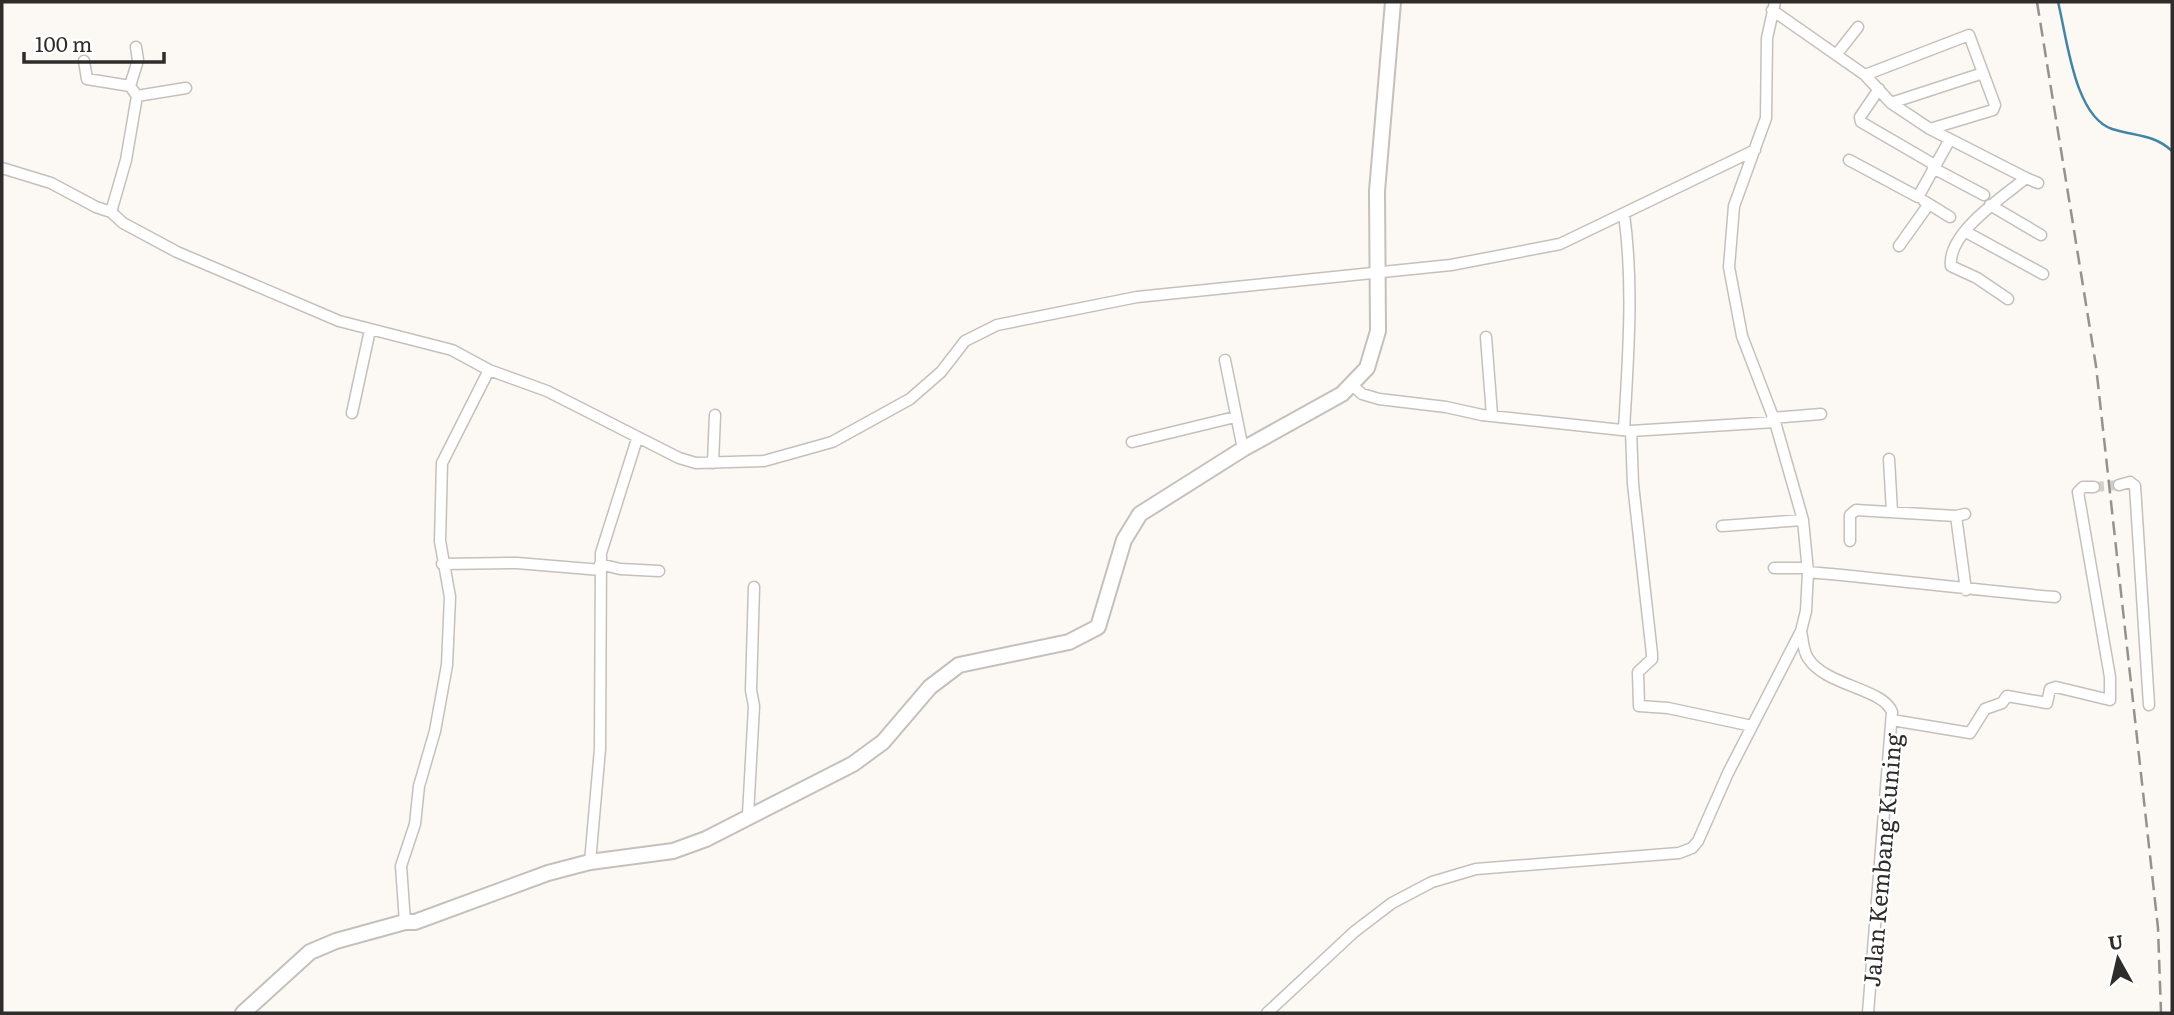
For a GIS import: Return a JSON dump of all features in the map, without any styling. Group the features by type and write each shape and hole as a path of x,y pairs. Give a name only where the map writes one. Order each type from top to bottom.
{"street":[{"path":"243,1013 310,952 336,941 405,922 415,922 548,873 590,862 673,851 706,839 748,815 843,770 874,750 930,687 959,665 1069,642 1090,634 1102,621 1124,540 1140,514 1352,385 1367,368 1376,344 1377,191 1393,2"},
{"path":"1267,1013 1363,925 1392,903 1442,878 1476,869 1679,853 1692,848 1801,631 1806,611 1808,570 1802,520 1774,420 1742,336 1730,277 1731,220 1766,118 1766,59 1774,6 1865,75 1891,103 1930,130 1949,141 2000,162 2038,183"},
{"path":"1836,55 1858,27"},
{"path":"1865,75 1968,35 1995,103 1993,110 1930,130"},
{"path":"130,86 138,60 136,47"},
{"path":"85,61 87,79 130,86 137,96 126,160 111,212"},
{"path":"1891,103 1983,73"},
{"path":"137,96 186,88"},
{"path":"1879,89 1860,117 1861,122 1984,195"},
{"path":"1917,197 1949,141"},
{"path":"2,168 51,183 111,212 123,223 177,252 339,321 440,345 489,370 547,391 637,439 680,458 713,463 778,459 842,436 910,399 941,372 965,341 998,325 1136,297 1451,265 1560,244 1755,150"},
{"path":"1849,160 1950,217"},
{"path":"2008,299 1977,278 1951,266 1955,245 1966,232 1990,205 2026,178"},
{"path":"1899,246 1929,204"},
{"path":"1990,205 2041,235"},
{"path":"1625,214 1629,248 1630,306 1628,430 1652,654 1652,659 1638,672 1639,706 1668,708 1752,726"},
{"path":"1966,232 2043,274"},
{"path":"352,413 370,330"},
{"path":"1486,337 1492,415"},
{"path":"1225,360 1243,449"},
{"path":"405,922 401,866 415,824 419,786 435,731 447,665 450,597 442,564 439,510 442,463 489,370"},
{"path":"1352,385 1370,398 1628,430 1821,414"},
{"path":"713,463 715,415"},
{"path":"1132,442 1235,417"},
{"path":"590,862 600,749 601,567 637,439"},
{"path":"1889,459 1892,512"},
{"path":"2119,485 2130,482 2135,486 2150,705"},
{"path":"1892,720 1970,733 1985,709 2002,703 2007,696 2047,703 2050,689 2056,687 2110,701 2110,677 2078,492 2083,487 2094,487"},
{"path":"1850,541 1852,512 1961,515 1966,590"},
{"path":"1722,526 1802,520"},
{"path":"442,564 517,563 659,571"},
{"path":"1774,568 1885,578 1966,590 2055,597"},
{"path":"748,815 754,706 751,690 754,587"},
{"name":"Jalan Kembang Kuning","path":"1801,631 1806,655 1814,665 1845,686 1883,699 1889,704 1892,720 1868,1013"}],"waterway":[{"path":"2058,2 2074,74 2089,109 2099,121 2112,129 2151,138 2172,151"}],"tunnel":[{"path":"2094,487 2119,485"}],"railway":[{"path":"2037,2 2096,366 2158,928 2161,1013"}]}
